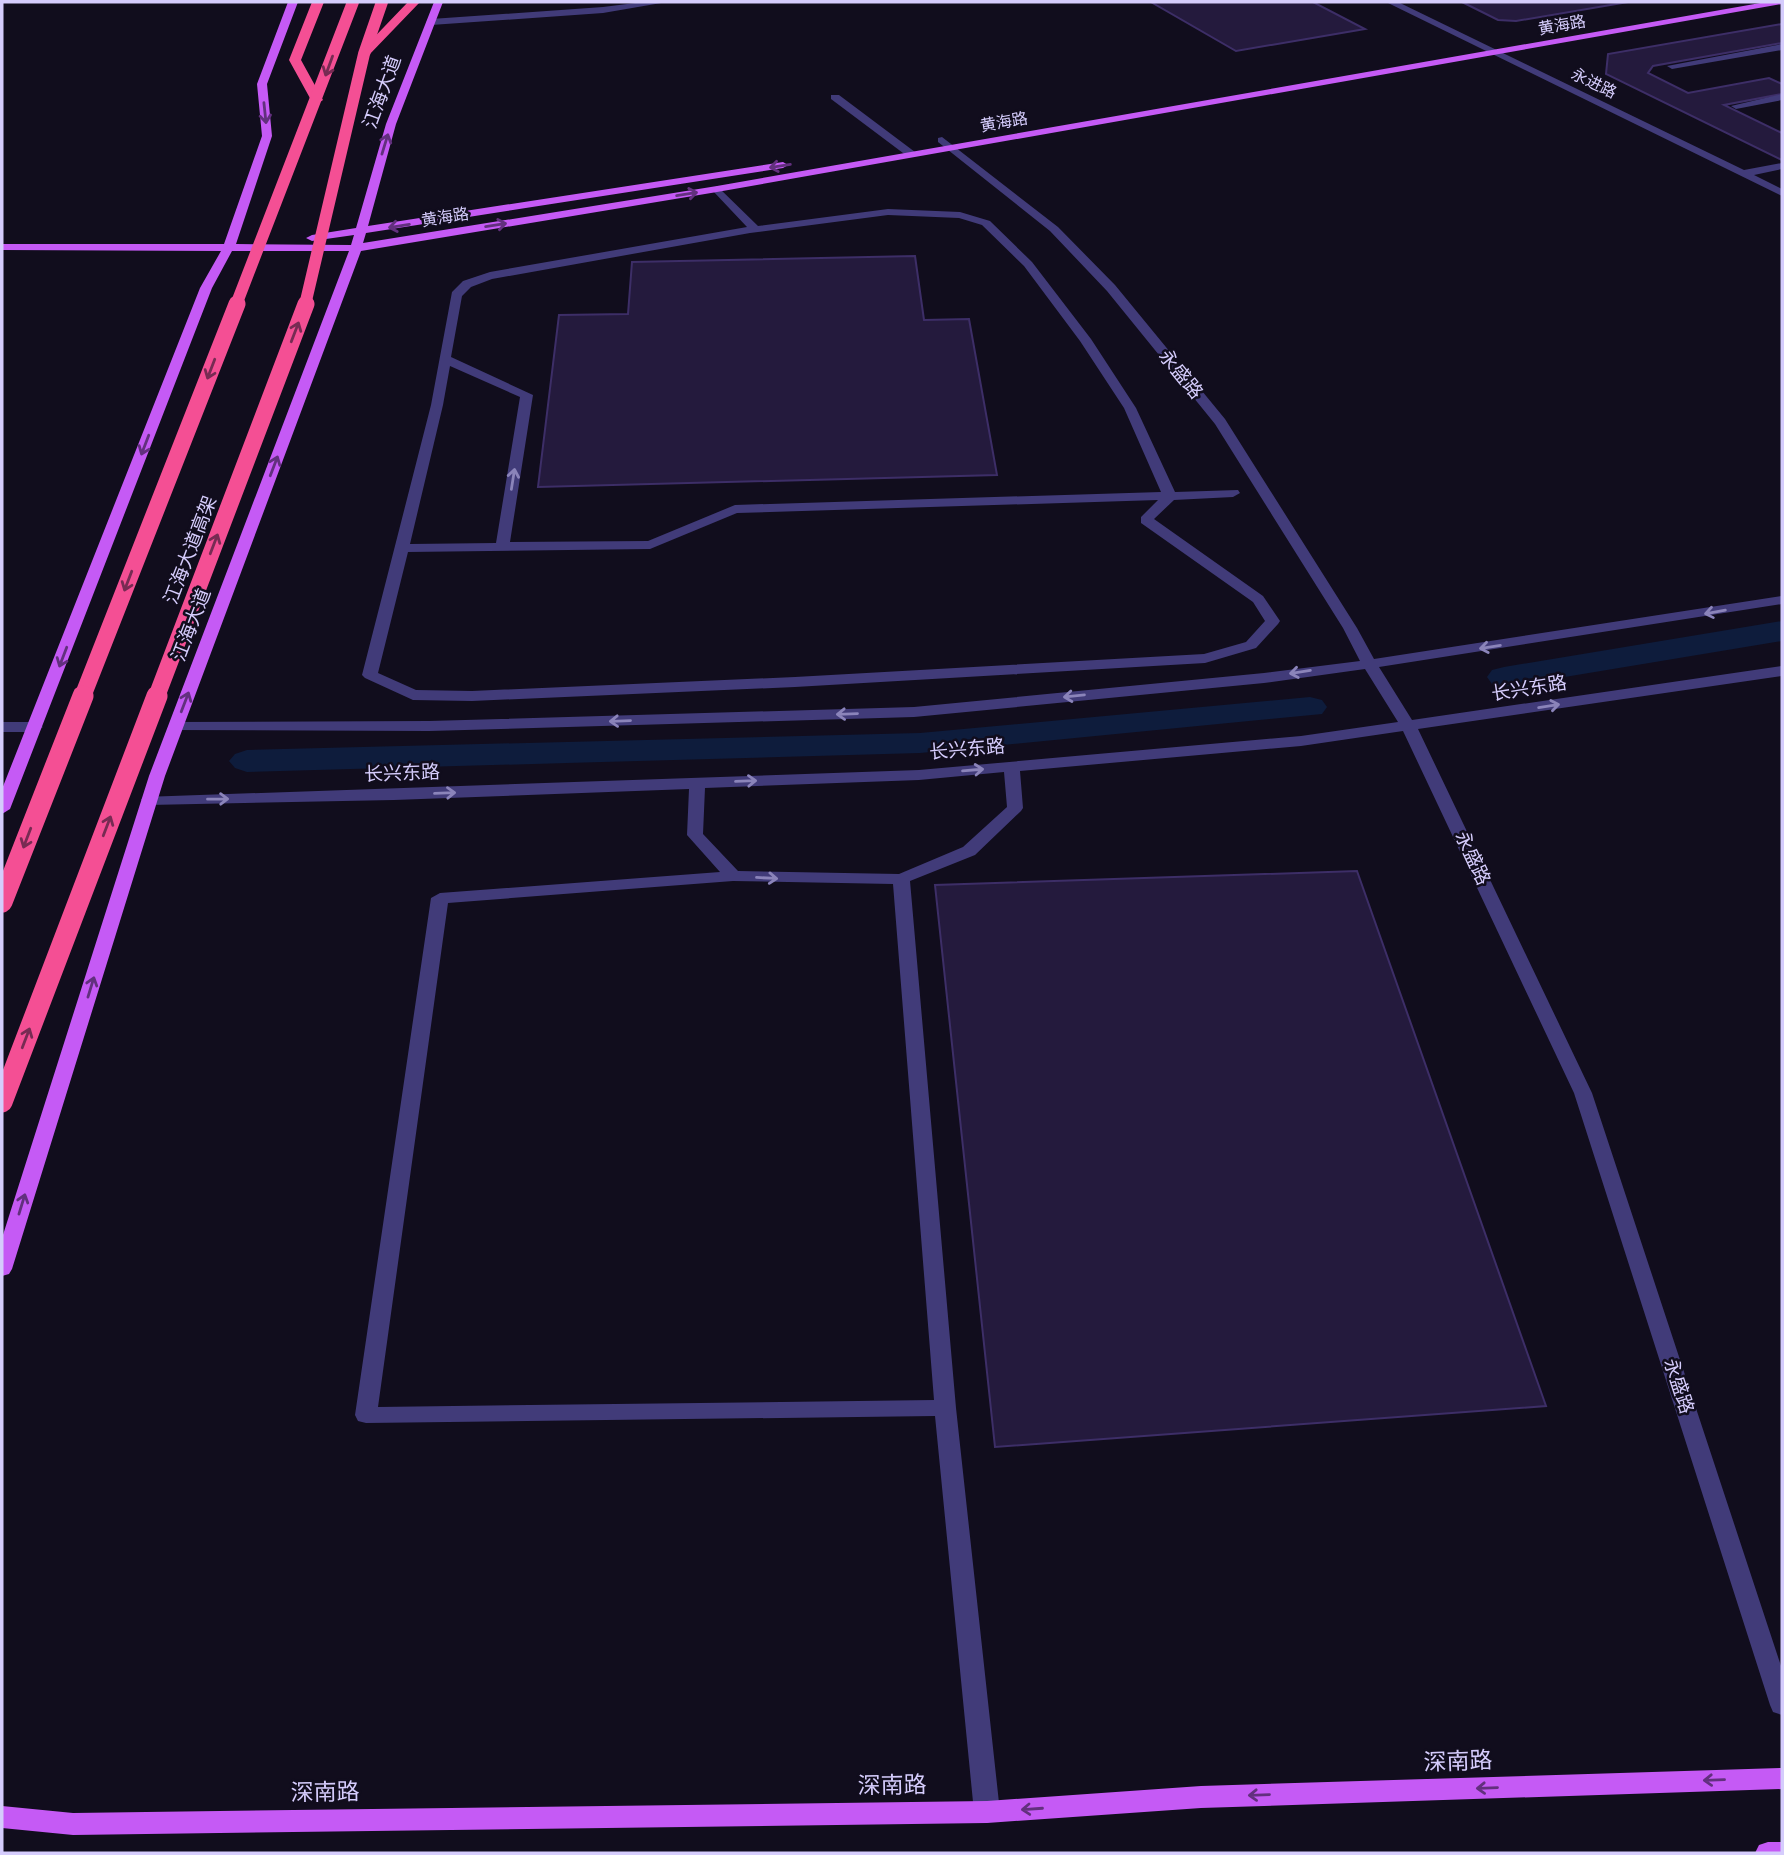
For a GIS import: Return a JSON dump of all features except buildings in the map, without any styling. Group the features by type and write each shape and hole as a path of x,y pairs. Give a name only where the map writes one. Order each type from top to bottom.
{"highway":[{"path":"317,100 295,60 318,2"},
{"path":"2,902 353,2"},
{"name":"江海大道高架","path":"2,1102 305,306 364,54 382,2"},
{"path":"364,54 414,2"}],"main road":[{"path":"3,802 35,727 206,288 229,247 267,136 262,84 293,2"},
{"name":"江海大道","path":"2,1269 149,800 357,240 391,124 438,2"},
{"name":"黄海路","path":"357,240 907,150 1739,2"},
{"name":"黄海路","path":"947,143 1781,2"},
{"name":"黄海路","path":"2,247 229,247 357,240 717,190 907,150"},
{"name":"深南路","path":"2,1816 73,1824 987,1812 1201,1797 1782,1778"},
{"path":"1768,1853 1782,1853"}],"street":[{"path":"430,22 603,10 662,2"},
{"name":"永进路","path":"1391,2 1782,193"},
{"path":"1672,66 1782,47"},
{"path":"835,97 907,150"},
{"path":"1736,106 1782,97"},
{"name":"永盛路","path":"947,143 1054,229 1111,288 1220,422 1409,727 1583,1093 1782,1705"},
{"path":"1744,174 1782,166"},
{"path":"717,190 756,230"},
{"path":"888,212 960,215 986,223 1028,264 1085,338 1130,408 1170,496 1146,520 1258,599 1273,621 1251,645 1205,657 589,692 413,695 370,675 445,359 456,295 467,284 490,276 756,230 888,212"},
{"path":"445,359 527,395 502,546"},
{"path":"402,548 650,545 735,509 1233,493"},
{"path":"176,727 429,726 914,712 1264,678 1448,653 1782,600"},
{"name":"长兴东路","path":"149,800 919,775 1301,741 1782,671"},
{"path":"2,727 35,727"},
{"path":"945,1408 366,1415 440,898 733,876 784,879 901,878 969,851 1015,808 1012,766"},
{"path":"697,783 695,835 733,876"},
{"path":"901,878 945,1408 987,1812"}],"waterway":[{"path":"1504,677 1782,631"},
{"path":"247,761 920,743 1310,707"}]}
